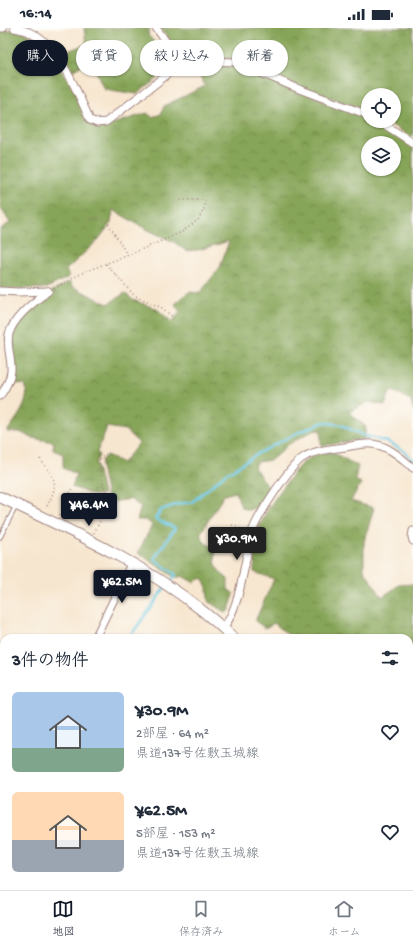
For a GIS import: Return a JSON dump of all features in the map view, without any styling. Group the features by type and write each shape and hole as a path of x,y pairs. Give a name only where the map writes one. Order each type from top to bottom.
{"main road":[{"path":"0,497 132,562 172,588 224,628 229,634"}],"street":[{"path":"14,28 29,32 50,47 69,74 90,120 97,123 106,122 165,76"},
{"path":"156,28 165,40"},
{"path":"224,62 235,62 299,89 361,112"},
{"path":"390,128 413,143"},
{"path":"0,291 48,291"},
{"path":"0,396 8,384 11,371 8,347 9,334 22,314 48,291"},
{"path":"224,628 233,613 252,533 266,505 294,466 303,458 319,450 367,443 380,446 393,452 413,468"},
{"path":"413,531 413,541"},
{"path":"97,634 132,562"}],"lane":[{"path":"0,537 17,505"}],"path":[{"path":"69,74 76,70"},
{"path":"48,291 84,272 128,256 182,232 198,220 204,209 205,202 200,200 179,200"},
{"path":"86,219 100,218 108,223 128,256"},
{"path":"106,264 134,295 162,308 174,318"},
{"path":"90,540 104,515 106,494 99,467 100,459 107,452"},
{"path":"40,459 52,474 55,484 54,494 41,517"},
{"path":"56,524 72,490"},
{"path":"232,525 252,533"}],"green space":[{"path":"84,28 150,28 148,35 152,40 140,40 140,76 157,76 158,78 137,94 104,89 98,76 132,76 132,40 86,40"},
{"path":"160,28 413,28 413,138 397,128 401,128 401,88 361,88 361,109 300,87 274,76 288,76 288,40 232,40 232,59 224,58 224,40 169,40"},
{"path":"3,30 14,30 29,34 33,39 12,40 12,76 66,76 96,125 106,126 147,113 152,117 161,114 164,106 205,86 200,76 224,76 224,65 232,65 232,76 262,76 361,116 361,128 386,128 398,136 361,136 361,176 401,176 401,138 413,146 413,410 411,400 391,390 385,405 368,402 349,412 366,427 364,439 321,446 321,430 312,431 289,444 271,460 257,462 254,467 267,485 270,493 262,506 248,510 241,507 236,492 224,495 200,534 205,543 216,548 216,565 220,572 228,579 228,589 234,594 229,610 226,613 208,601 207,587 202,578 193,582 182,576 176,578 138,553 152,525 146,520 137,520 141,507 130,499 113,502 107,497 101,466 102,460 107,455 123,463 139,443 125,430 107,427 97,452 99,455 96,463 103,494 93,495 72,487 76,474 63,468 63,454 53,450 54,442 32,438 20,432 7,432 22,410 26,398 25,385 13,384 15,371 12,357 12,336 25,313 50,292 70,282 73,287 108,304 125,293 133,300 157,309 172,322 180,312 175,304 189,292 200,293 220,267 229,241 198,250 186,251 174,242 146,229 113,210 111,223 98,240 66,270 69,277 47,288 0,288 0,229 10,223 0,207 0,32"},
{"path":"76,48 76,69 70,72 68,68 68,51"},
{"path":"332,452 358,466 355,480 361,483 351,501 374,508 364,542 364,570 382,597 399,585 413,584 413,634 287,634 274,623 265,628 255,621 274,579 254,572 255,555 252,551 261,523 275,498 294,473 308,459 323,453"}],"waterway":[{"path":"169,583 176,575 154,559 175,528 155,519 161,510 178,504 192,502 224,475 259,453 299,432 324,422 341,425 365,436 388,442 404,451 413,460"},
{"path":"132,634 165,587"}]}
